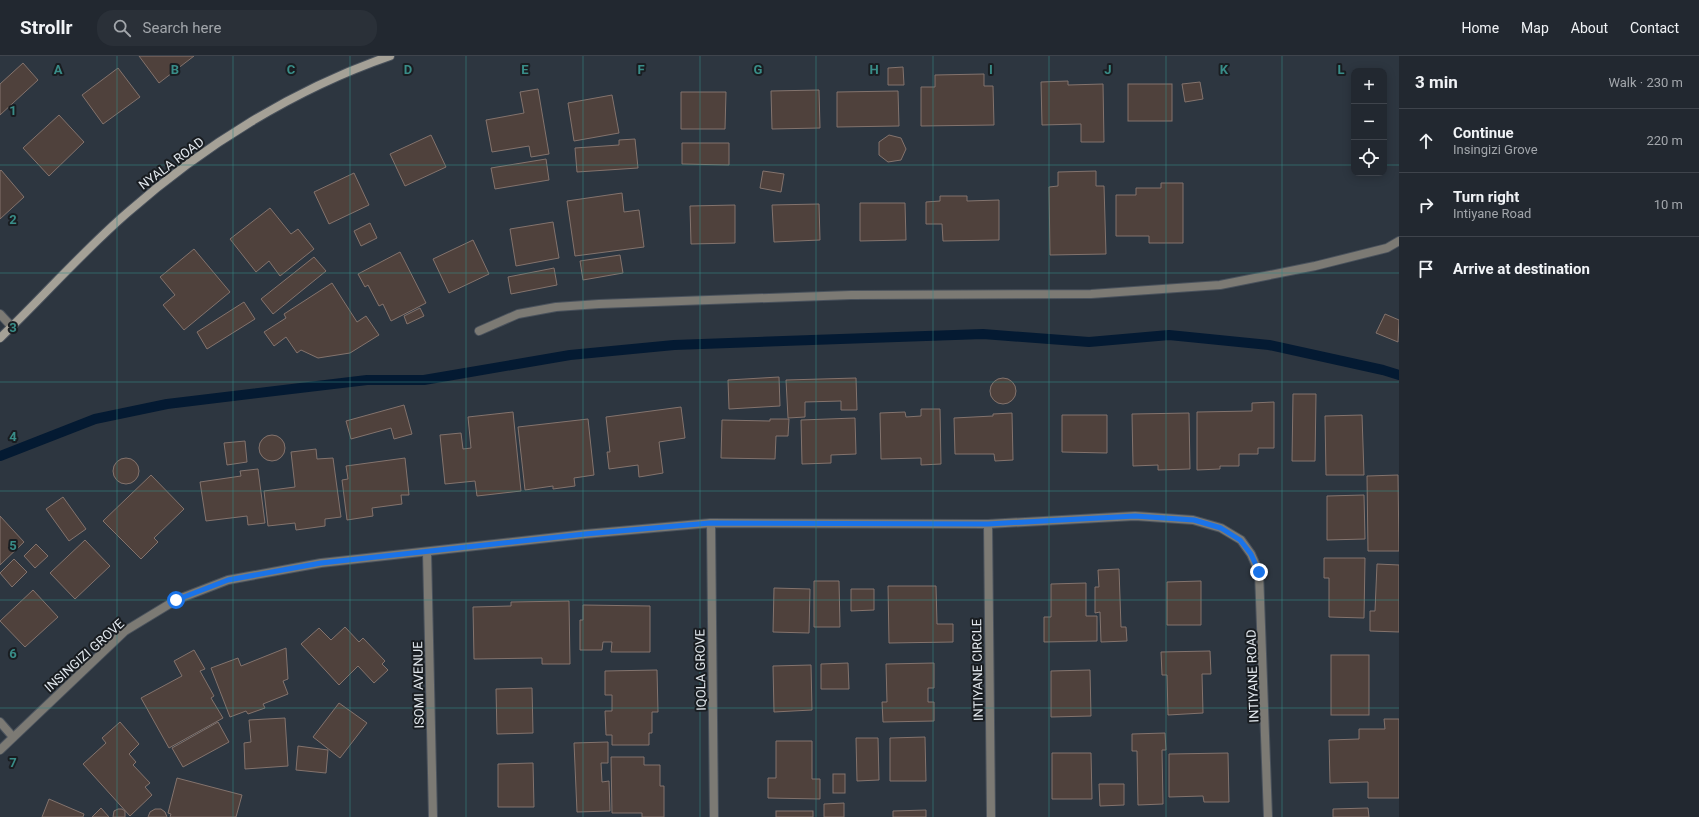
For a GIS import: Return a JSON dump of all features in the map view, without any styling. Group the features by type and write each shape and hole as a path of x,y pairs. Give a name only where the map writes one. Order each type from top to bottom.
{"street":[{"name":"NYALA ROAD","path":"0,338 127,213 171,176 219,142 268,111 320,85 390,56"},
{"path":"479,331 518,314 556,307 599,304 851,296 1091,294 1220,285 1315,266 1388,248 1399,241"},
{"path":"0,314 12,327"},
{"name":"INSINGIZI GROVE","path":"0,750 125,631 176,600 228,580 321,563 585,534 710,523 988,524 1142,516 1194,520 1221,528 1240,540"},
{"name":"IQOLA GROVE","path":"710,523 714,817"},
{"name":"INTIYANE CIRCLE","path":"988,524 991,817"},
{"name":"INTIYANE ROAD","path":"1240,540 1251,554 1259,572 1261,590 1268,817"},
{"name":"ISOMI AVENUE","path":"427,552 433,817"},
{"path":"0,722 13,737"}],"building":[{"path":"139,56 194,56 159,83"},
{"path":"23,63 38,80 0,115 0,84"},
{"path":"903,67 904,85 888,85 888,68"},
{"path":"118,68 140,97 103,124 82,95"},
{"path":"984,74 984,86 993,86 994,125 921,126 921,87 935,87 935,75"},
{"path":"1068,81 1068,85 1103,84 1104,142 1081,142 1081,124 1042,125 1041,82"},
{"path":"1200,82 1203,99 1185,102 1182,84"},
{"path":"1128,84 1172,84 1172,121 1128,121"},
{"path":"538,89 549,154 531,157 529,146 492,152 486,120 524,113 520,92"},
{"path":"819,90 820,128 772,129 771,91"},
{"path":"898,91 899,126 837,127 837,92"},
{"path":"681,92 726,92 725,129 681,129"},
{"path":"612,95 619,133 574,141 568,103"},
{"path":"59,115 84,142 49,176 23,148"},
{"path":"431,135 446,167 405,186 390,154"},
{"path":"889,135 901,138 906,149 901,160 888,162 879,155 879,142"},
{"path":"635,139 638,168 577,172 575,148 619,145 619,140"},
{"path":"682,143 729,143 729,165 682,164"},
{"path":"546,159 549,180 495,189 491,168"},
{"path":"1,170 24,197 0,219 0,171"},
{"path":"763,171 784,174 781,192 760,188"},
{"path":"1096,171 1096,186 1104,186 1106,254 1050,255 1049,187 1058,186 1058,172"},
{"path":"354,173 369,205 329,224 314,192"},
{"path":"1161,183 1183,183 1183,243 1149,243 1149,236 1116,236 1116,195 1136,195 1136,188 1161,188"},
{"path":"622,193 624,212 639,210 644,247 575,256 567,201"},
{"path":"940,196 967,196 967,201 999,200 999,240 943,241 942,224 926,224 926,202 940,201"},
{"path":"860,203 905,203 906,240 860,241"},
{"path":"819,204 820,240 774,242 772,205"},
{"path":"735,205 735,243 691,244 690,206"},
{"path":"270,208 291,234 298,229 314,249 280,276 269,261 256,272 230,239"},
{"path":"553,222 559,258 516,266 510,229"},
{"path":"370,223 377,238 361,246 354,231"},
{"path":"473,240 489,274 449,293 433,259"},
{"path":"194,249 230,292 184,330 163,305 175,295 160,277"},
{"path":"400,252 426,303 391,321 383,304 379,306 368,285 365,287 358,274"},
{"path":"620,255 623,273 583,280 580,261"},
{"path":"314,257 326,271 273,314 261,299"},
{"path":"554,268 557,285 511,294 508,277"},
{"path":"332,283 357,322 366,316 379,335 350,353 318,358 301,350 297,353 286,337 274,346 264,332 286,318 284,314"},
{"path":"244,302 255,319 207,349 197,332"},
{"path":"420,308 424,316 407,324 404,316"},
{"path":"1385,314 1399,320 1398,342 1376,333"},
{"path":"779,377 780,406 729,409 728,380"},
{"path":"856,378 857,410 841,410 841,401 805,402 805,417 788,418 786,380"},
{"path":"1003,378 1012,382 1016,391 1012,400 1003,404 994,400 990,391 994,382"},
{"path":"1293,394 1316,394 1315,461 1292,461"},
{"path":"1274,402 1274,448 1258,448 1258,454 1239,454 1239,466 1220,466 1220,469 1197,470 1197,412 1252,411 1252,403"},
{"path":"404,405 412,434 394,439 391,428 351,439 346,421"},
{"path":"681,407 685,438 659,442 663,473 639,477 638,465 609,469 607,452 610,452 606,417"},
{"path":"921,409 940,409 941,464 921,465 921,458 881,459 880,413 905,412 906,417 921,416"},
{"path":"513,412 521,491 477,496 475,481 445,484 440,435 461,433 463,449 471,448 468,417"},
{"path":"1012,413 1013,460 995,461 994,454 955,454 954,418 993,416 993,414"},
{"path":"1189,413 1190,469 1158,470 1158,465 1133,466 1132,414"},
{"path":"1062,415 1107,415 1107,453 1062,452"},
{"path":"1362,415 1364,475 1326,475 1325,416"},
{"path":"855,418 856,454 831,455 831,463 802,464 801,420"},
{"path":"588,419 594,475 574,478 575,486 553,489 553,486 525,490 518,427"},
{"path":"770,419 789,419 788,436 776,436 775,459 721,458 722,420 770,421"},
{"path":"272,435 281,439 285,448 281,457 272,461 263,457 259,448 263,439"},
{"path":"245,441 247,462 227,465 224,443"},
{"path":"316,449 317,459 333,458 341,517 325,519 325,526 296,530 295,523 268,526 264,491 295,487 291,452"},
{"path":"126,458 135,462 139,471 135,480 126,484 117,480 113,471 117,462"},
{"path":"405,458 409,495 401,495 402,504 372,508 373,516 347,520 342,480 348,479 346,466"},
{"path":"258,469 265,523 248,525 247,516 206,521 200,482 241,476 240,471"},
{"path":"151,475 184,509 154,538 158,542 141,559 103,521"},
{"path":"1398,475 1399,551 1368,551 1367,476"},
{"path":"1364,495 1365,539 1327,540 1327,496"},
{"path":"63,497 86,529 69,541 46,509"},
{"path":"0,516 24,542 0,565"},
{"path":"85,540 110,566 75,599 50,573"},
{"path":"36,544 48,556 35,568 24,556"},
{"path":"1324,558 1365,558 1364,618 1329,617 1329,578 1324,578"},
{"path":"14,559 27,572 12,587 0,573"},
{"path":"1377,564 1399,565 1399,632 1370,631 1370,611 1375,611"},
{"path":"1119,569 1121,627 1126,627 1127,641 1101,642 1100,612 1095,613 1095,587 1099,587 1098,570"},
{"path":"814,581 839,581 840,627 814,627"},
{"path":"1201,581 1201,625 1167,625 1167,582"},
{"path":"1086,583 1086,616 1097,616 1097,641 1044,642 1044,617 1051,617 1051,584"},
{"path":"888,586 936,586 937,624 953,624 953,642 889,643"},
{"path":"774,588 810,589 809,633 773,632"},
{"path":"851,589 874,589 874,610 851,611"},
{"path":"33,590 58,617 25,647 0,621"},
{"path":"569,601 570,664 542,664 542,658 474,659 473,607 511,606 511,602"},
{"path":"583,605 650,606 650,652 611,652 612,642 603,642 602,650 580,650 580,620 583,620"},
{"path":"345,627 359,642 363,638 385,661 382,664 388,670 374,683 358,666 339,685 301,644 319,628 331,640"},
{"path":"286,648 288,679 283,681 288,694 263,704 265,708 248,714 246,711 230,717 211,668 238,658 241,666"},
{"path":"194,650 205,669 200,671 214,696 211,698 223,718 169,748 141,698 182,676 174,661"},
{"path":"1210,651 1211,674 1202,674 1203,713 1168,715 1167,675 1162,675 1161,652"},
{"path":"1331,655 1369,655 1369,715 1331,715"},
{"path":"848,663 849,689 821,689 821,664"},
{"path":"934,663 934,688 928,688 928,702 934,702 934,721 883,722 882,702 887,702 886,664"},
{"path":"811,665 812,710 774,712 773,666"},
{"path":"657,670 658,712 652,712 652,733 649,733 649,745 612,745 612,735 606,735 605,711 612,711 612,695 605,695 605,671"},
{"path":"1090,670 1091,716 1051,717 1051,671"},
{"path":"532,688 533,733 497,734 496,689"},
{"path":"339,703 367,723 340,758 313,737"},
{"path":"285,718 288,766 245,769 244,743 251,742 249,720"},
{"path":"1384,719 1399,719 1399,798 1368,798 1368,782 1330,783 1329,740 1359,739 1359,729 1385,729"},
{"path":"120,722 139,744 129,754 136,762 133,765 150,783 145,787 152,795 130,816 83,764 106,743 102,738"},
{"path":"218,722 229,742 183,767 172,748"},
{"path":"1165,733 1166,750 1162,750 1163,804 1138,805 1137,751 1132,751 1132,734"},
{"path":"925,737 926,781 890,781 890,738"},
{"path":"856,738 878,738 879,780 857,781"},
{"path":"776,741 812,741 812,779 820,779 820,799 768,798 768,778 776,778"},
{"path":"608,742 608,763 601,763 602,782 609,781 610,811 577,812 574,743"},
{"path":"298,746 328,750 326,773 296,770"},
{"path":"1052,753 1091,753 1092,799 1052,799"},
{"path":"1228,753 1229,802 1204,802 1203,796 1169,797 1169,754"},
{"path":"611,757 644,757 644,765 660,765 660,786 664,786 664,817 642,817 642,813 612,813"},
{"path":"533,763 534,807 498,807 498,764"},
{"path":"833,774 845,774 845,793 833,793"},
{"path":"177,778 242,795 236,817 170,817 171,814 168,813"},
{"path":"1099,784 1124,784 1124,805 1100,806"},
{"path":"49,799 84,814 83,817 42,817"},
{"path":"844,803 844,817 824,817 824,804"},
{"path":"101,808 109,817 92,817"},
{"path":"1368,808 1369,817 1333,817 1333,809"},
{"path":"118,809 125,811 125,817 113,817 114,811"},
{"path":"155,809 161,809 165,812 167,817 148,817 150,812"},
{"path":"926,810 926,817 893,817 893,811"},
{"path":"776,811 813,811 813,817 776,817"}],"waterway":[{"path":"0,456 95,419 167,404 367,380 424,380 570,355 674,345 983,334 1089,342 1169,335 1269,345 1383,370 1399,375"}],"route":[{"path":"176,600 228,580 321,563 585,534 710,523 988,524 1135,516 1194,520 1221,528 1240,540 1251,554 1259,572"}]}
